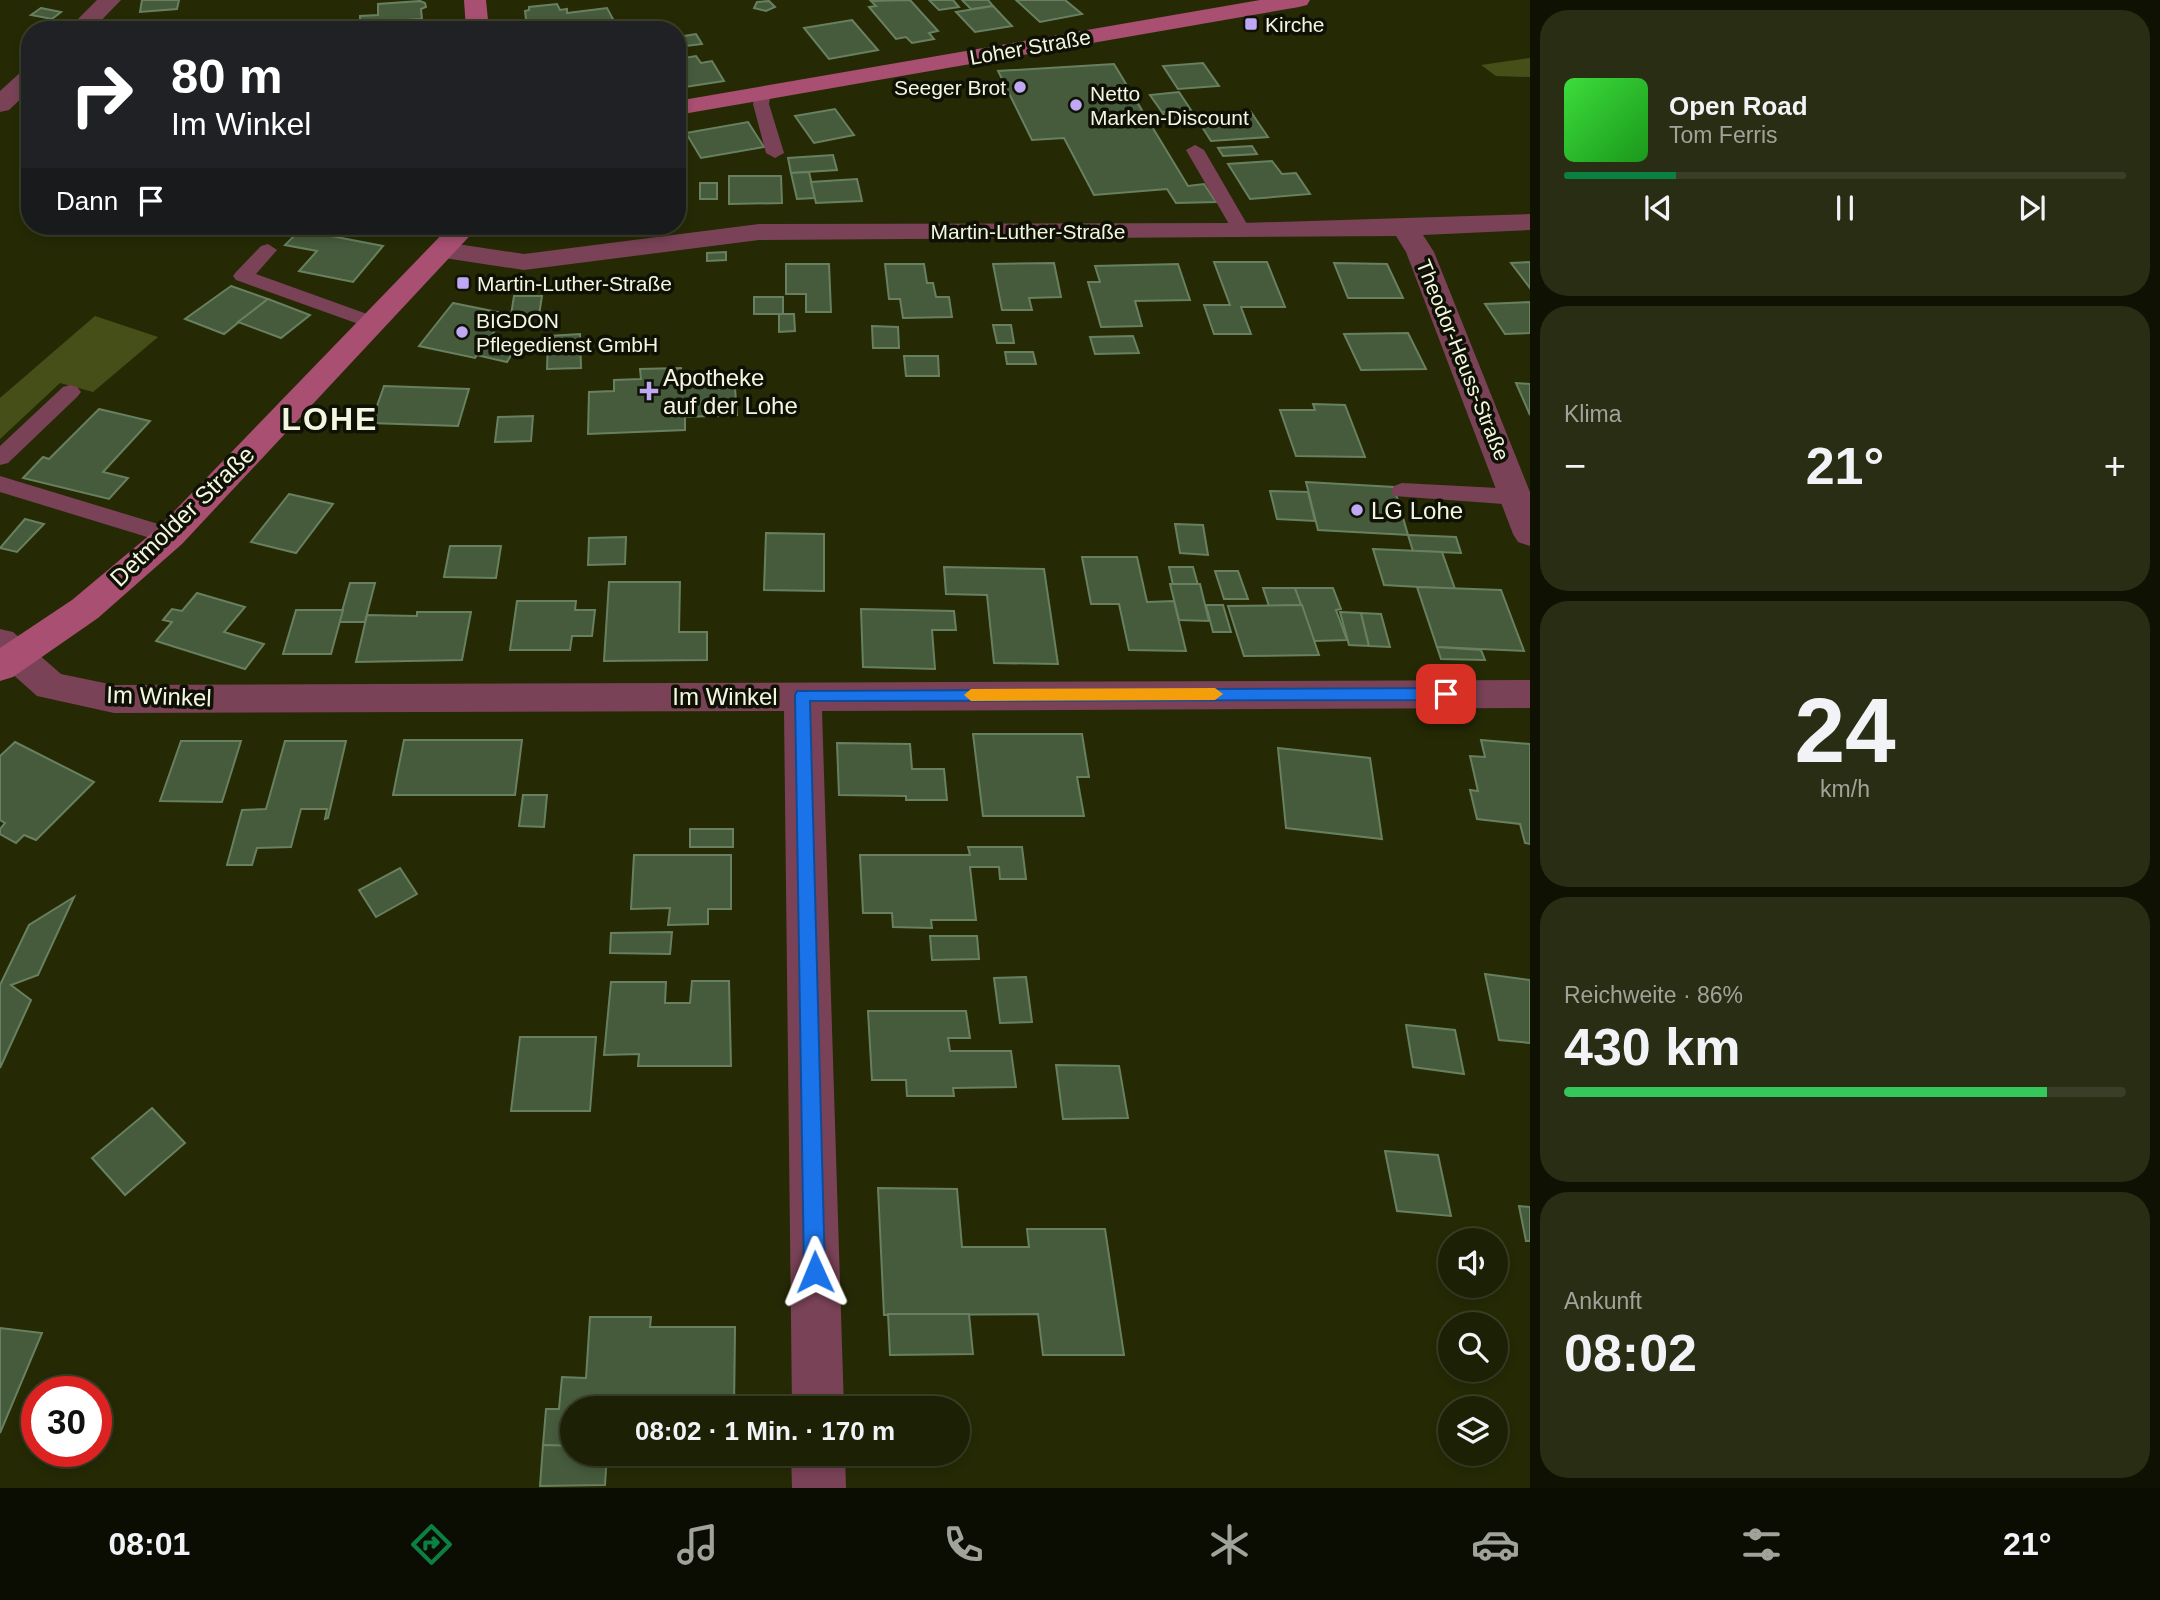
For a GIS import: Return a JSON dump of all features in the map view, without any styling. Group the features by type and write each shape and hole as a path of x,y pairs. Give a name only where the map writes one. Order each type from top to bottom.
{"street":[{"path":"88,21 110,0"},
{"path":"475,0 477,21"},
{"name":"Loher Straße","path":"686,106 1299,0"},
{"path":"0,105 21,85"},
{"path":"0,115 21,114"},
{"name":"Martin-Luther-Straße","path":"444,250 524,262 759,232 1242,231 1530,222"},
{"name":"Theodor-Heuss-Straße","path":"1405,228 1420,252 1530,534"},
{"name":"Detmolder Straße","path":"6,655 85,609 170,536 457,235"},
{"name":"Im Winkel","path":"6,655 50,686 114,699 1530,694"},
{"path":"803,695 817,1396"},
{"path":"818,1466 819,1488"}],"lane":[{"path":"763,92 761,104 775,153"},
{"path":"1195,150 1242,231"},
{"path":"268,250 243,276 374,323"},
{"path":"0,458 70,392"},
{"path":"0,484 170,536"},
{"path":"1402,491 1517,497"}],"green space":[{"path":"1530,58 1530,77 1496,76 1481,65"},
{"path":"95,316 158,337 93,392 60,383 0,439 0,398"}],"building":[{"path":"142,0 179,0 177,9 140,12"},
{"path":"910,0 938,31 929,33 934,39 912,43 906,37 896,39 869,7 876,6 871,1"},
{"path":"929,0 953,0 959,7 939,10"},
{"path":"962,0 988,0 993,6 971,9"},
{"path":"1016,0 1065,0 1082,14 1040,22"},
{"path":"420,1 425,3 426,7 421,9 422,19 360,21 360,16 378,15 378,4"},
{"path":"769,1 775,7 766,11 754,8 757,2"},
{"path":"557,4 560,10 567,9 567,13 607,8 614,21 526,21 525,11 529,10 529,7"},
{"path":"993,6 1012,26 975,32 956,12"},
{"path":"41,8 61,12 52,19 31,15"},
{"path":"852,20 878,50 829,59 804,28"},
{"path":"696,34 702,44 686,46 686,36"},
{"path":"696,56 701,63 712,61 724,81 686,87 686,58"},
{"path":"1203,63 1219,86 1178,89 1163,66"},
{"name":"Netto Marken-Discount","path":"1114,64 1188,186 1204,184 1216,202 1176,203 1167,189 1094,195 1064,138 1032,140 998,71"},
{"path":"1179,92 1191,110 1162,112 1150,95"},
{"path":"835,109 854,135 814,143 795,116"},
{"path":"1186,110 1190,115 1183,116 1189,125 1171,127 1162,112"},
{"path":"1251,112 1268,137 1211,141 1195,116"},
{"path":"748,122 764,147 701,158 686,133"},
{"path":"1252,146 1257,154 1223,156 1218,148"},
{"path":"833,155 837,170 791,173 788,158"},
{"path":"1272,161 1282,174 1296,173 1310,194 1250,199 1228,164"},
{"path":"809,172 815,198 797,199 791,173"},
{"path":"729,176 781,176 782,203 729,204"},
{"path":"857,179 862,201 816,203 811,182"},
{"path":"700,183 717,183 717,199 700,199"},
{"path":"295,235 326,235 383,246 353,282 299,271 317,251 285,245"},
{"path":"726,252 726,260 707,261 707,253"},
{"path":"1214,262 1267,262 1285,307 1241,307 1251,334 1214,334 1204,305 1230,305"},
{"path":"1530,262 1530,288 1511,263"},
{"path":"1054,263 1061,297 1029,298 1032,310 1002,310 993,264"},
{"path":"1334,263 1387,264 1403,298 1348,298"},
{"path":"786,264 829,264 831,312 806,312 806,294 786,294"},
{"path":"885,264 924,264 927,283 933,283 936,297 949,297 952,317 903,318 900,299 889,299"},
{"path":"1178,264 1190,300 1135,301 1142,326 1101,327 1088,282 1100,282 1095,266"},
{"path":"231,286 268,299 224,334 185,319"},
{"path":"514,296 542,296 539,315 511,315"},
{"path":"754,297 783,297 783,314 754,314"},
{"path":"268,299 310,315 281,338 238,322"},
{"path":"1530,302 1530,333 1505,334 1485,304"},
{"name":"BIGDON Pflegedienst GmbH","path":"453,303 507,314 475,358 419,346"},
{"path":"779,314 794,314 795,331 779,332"},
{"path":"993,325 1011,325 1014,343 997,343"},
{"path":"872,326 898,327 899,348 873,348"},
{"path":"1408,333 1426,369 1361,370 1344,334"},
{"path":"580,334 581,368 547,369 548,336"},
{"path":"1133,336 1139,353 1095,354 1090,337"},
{"path":"488,340 517,346 507,362 476,355"},
{"path":"1005,352 1033,352 1036,364 1007,364"},
{"path":"904,356 938,356 939,376 906,376"},
{"path":"681,368 682,376 734,374 737,415 685,417 685,430 588,434 589,392 614,391 614,380 641,379 640,369"},
{"path":"1516,383 1530,384 1530,415"},
{"path":"384,386 469,389 458,426 371,423"},
{"path":"1313,404 1345,405 1365,457 1296,456 1280,410 1315,410"},
{"path":"99,409 150,421 103,472 128,478 109,499 23,478 43,457 49,459"},
{"path":"533,416 531,441 495,442 498,417"},
{"name":"LG Lohe","path":"1306,482 1394,487 1408,535 1318,530"},
{"path":"1270,491 1308,492 1315,521 1277,519"},
{"path":"289,494 333,504 296,553 251,542"},
{"path":"25,519 44,524 17,552 0,548"},
{"path":"1175,524 1203,525 1208,555 1180,553"},
{"path":"766,533 824,534 824,591 764,590"},
{"path":"1408,535 1456,537 1461,553 1413,551"},
{"path":"626,537 625,564 588,565 589,538"},
{"path":"450,546 501,546 496,578 444,577"},
{"path":"1373,549 1442,552 1455,589 1384,585"},
{"path":"1082,557 1137,557 1147,602 1174,601 1186,651 1129,650 1119,604 1091,604"},
{"path":"944,567 1044,569 1058,664 994,663 987,595 946,594"},
{"path":"1169,567 1193,567 1198,585 1173,585"},
{"path":"1215,571 1238,571 1248,599 1224,599"},
{"path":"609,582 680,582 679,632 707,632 707,660 604,661"},
{"path":"350,583 375,583 365,622 339,622"},
{"path":"1170,584 1200,584 1209,621 1179,620"},
{"path":"1417,587 1501,590 1524,651 1437,647"},
{"path":"1263,588 1295,588 1302,605 1269,606"},
{"path":"1295,588 1333,588 1341,609 1336,610 1347,640 1314,641"},
{"path":"197,593 245,607 224,632 264,644 245,669 156,641 172,622 163,620 172,609 182,611"},
{"path":"517,601 576,601 575,610 595,610 592,636 572,636 570,650 510,650"},
{"path":"1206,605 1223,605 1231,632 1213,632"},
{"path":"1302,605 1319,655 1244,656 1228,606"},
{"path":"861,609 954,611 956,630 932,630 935,669 863,667"},
{"path":"296,610 343,610 331,654 283,654"},
{"path":"417,612 471,612 462,660 356,662 367,615 417,616"},
{"path":"1340,612 1361,613 1369,646 1349,645"},
{"path":"1361,613 1381,614 1390,647 1369,646"},
{"path":"1437,647 1481,650 1485,660 1441,659"},
{"path":"973,734 1082,734 1089,777 1077,777 1084,816 983,816"},
{"path":"404,740 522,740 515,795 393,795"},
{"path":"1481,740 1530,744 1530,844 1525,843 1520,824 1477,819 1470,790 1478,791 1470,756 1485,757"},
{"path":"181,741 241,741 222,802 160,801"},
{"path":"285,741 346,741 328,818 325,819 327,809 301,809 291,847 257,848 252,865 227,865 242,810 266,809"},
{"path":"15,742 94,782 36,840 24,835 16,843 0,834 5,823 0,820 0,756"},
{"path":"837,743 910,744 912,769 944,769 947,800 839,795"},
{"path":"1278,748 1370,758 1382,839 1286,828"},
{"path":"523,795 547,795 544,827 519,826"},
{"path":"690,829 733,829 733,847 690,847"},
{"path":"968,847 1022,847 1026,879 1000,879 999,867 970,867 976,920 931,920 932,928 893,927 892,913 863,913 860,855 970,855"},
{"path":"634,855 731,855 731,909 708,909 708,924 668,925 670,908 631,909"},
{"path":"400,868 417,894 376,917 359,890"},
{"path":"74,897 38,975 11,985 31,1000 0,1068 0,985 29,925"},
{"path":"672,932 670,954 610,953 611,933"},
{"path":"930,936 977,936 979,959 932,960"},
{"path":"1485,974 1530,980 1530,1043 1499,1040"},
{"path":"1026,977 1032,1022 1000,1023 994,978"},
{"path":"692,981 729,981 731,1066 638,1066 639,1054 604,1055 611,982 666,982 665,1003 690,1003"},
{"path":"868,1011 966,1011 970,1038 948,1038 950,1051 1011,1051 1016,1087 953,1088 954,1096 907,1096 906,1080 872,1080"},
{"path":"1406,1025 1455,1030 1464,1074 1413,1067"},
{"path":"520,1037 596,1037 590,1111 511,1111"},
{"path":"1056,1065 1119,1066 1128,1118 1063,1119"},
{"path":"152,1108 185,1143 125,1195 92,1158"},
{"path":"1385,1151 1438,1155 1451,1216 1397,1211"},
{"path":"878,1188 957,1189 962,1247 1029,1247 1027,1229 1105,1229 1124,1355 1043,1355 1038,1314 884,1315"},
{"path":"1519,1206 1530,1207 1530,1241 1526,1241"},
{"path":"888,1314 969,1314 973,1354 890,1355"},
{"path":"590,1317 651,1317 650,1327 735,1327 734,1396 560,1396 562,1377 586,1378"},
{"path":"0,1328 42,1333 24,1376 21,1376 21,1383 0,1433"},
{"path":"560,1398 560,1446 543,1445 546,1409 559,1409"},
{"path":"543,1445 560,1446 560,1466 606,1466 605,1485 540,1486"}],"slow traffic":[{"path":"971,695 1215,694"}],"place":[{"name":"Kirche","path":"1251,24"},
{"name":"Seeger Brot","path":"1020,87"},
{"name":"Netto Marken-Discount","path":"1076,105"},
{"name":"Martin-Luther-Straße","path":"463,283"},
{"name":"BIGDON Pflegedienst GmbH","path":"462,332"},
{"name":"Apotheke auf der Lohe","path":"649,391"},
{"name":"LG Lohe","path":"1357,510"}],"district":[{"name":"LOHE","path":"330,419"}],"route":[{"path":"815,1272 803,695 1446,694"}]}
